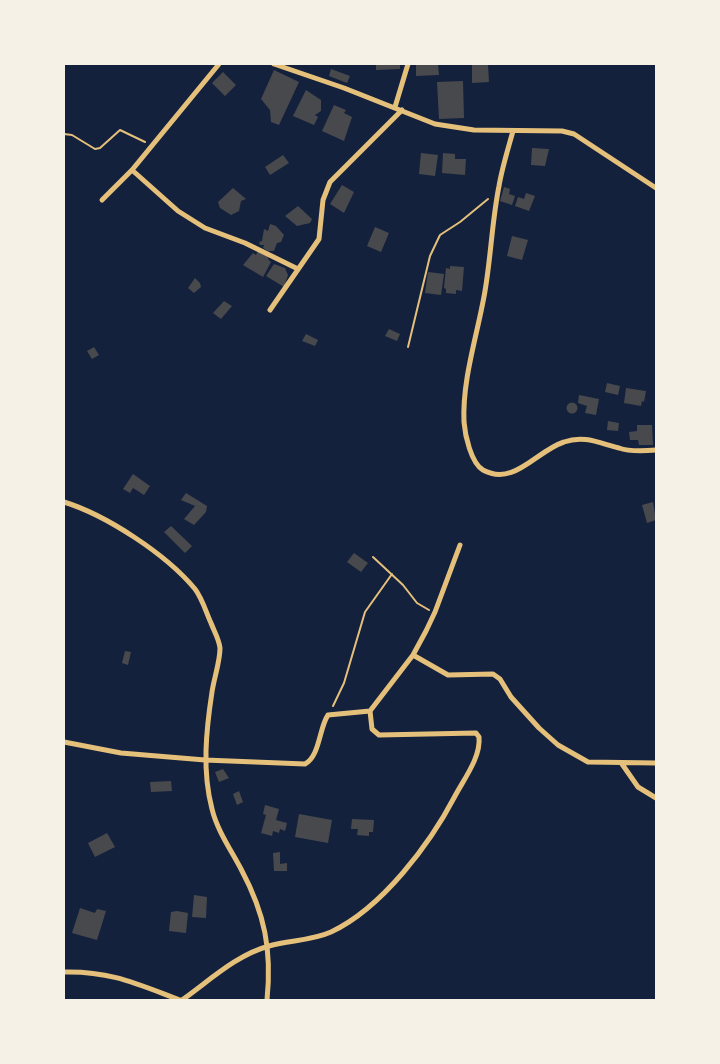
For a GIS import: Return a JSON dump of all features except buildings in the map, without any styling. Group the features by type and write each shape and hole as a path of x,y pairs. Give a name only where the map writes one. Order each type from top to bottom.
{"street":[{"path":"102,200 132,170 219,64"},
{"path":"274,64 395,107 435,124 474,130 562,131 574,134 656,188"},
{"path":"395,107 408,64"},
{"path":"270,310 319,239 323,200 330,182 402,110"},
{"path":"513,131 498,192 492,255 466,389 464,423 475,461 481,469 495,475 505,475 514,473 558,445 583,438 620,449 656,450"},
{"path":"132,170 178,211 205,228 245,243 298,269"},
{"path":"64,502 81,507 134,539 182,575 196,591 216,636 220,649 212,693 205,760 208,794 214,817 246,878 260,912 269,946 267,1000"},
{"path":"64,972 94,972 119,976 181,1000 233,963 269,946 315,938 333,931 382,895 408,867 443,819 478,751 479,737 476,733 379,735 372,728 370,710 413,655 436,612 460,544"},
{"path":"413,655 448,675 492,674 500,680 511,698 539,728 558,745 588,762 656,763"},
{"path":"64,742 121,753 205,760 305,764 312,758 324,720 328,715 370,710"},
{"path":"622,764 638,787 656,798"}],"path":[{"path":"64,134 72,135 95,149 100,148 120,130 153,145"},
{"path":"408,347 430,256 440,235 498,192"},
{"path":"373,557 392,574 420,606 436,612"},
{"path":"328,715 344,683 365,612 392,574"}]}
